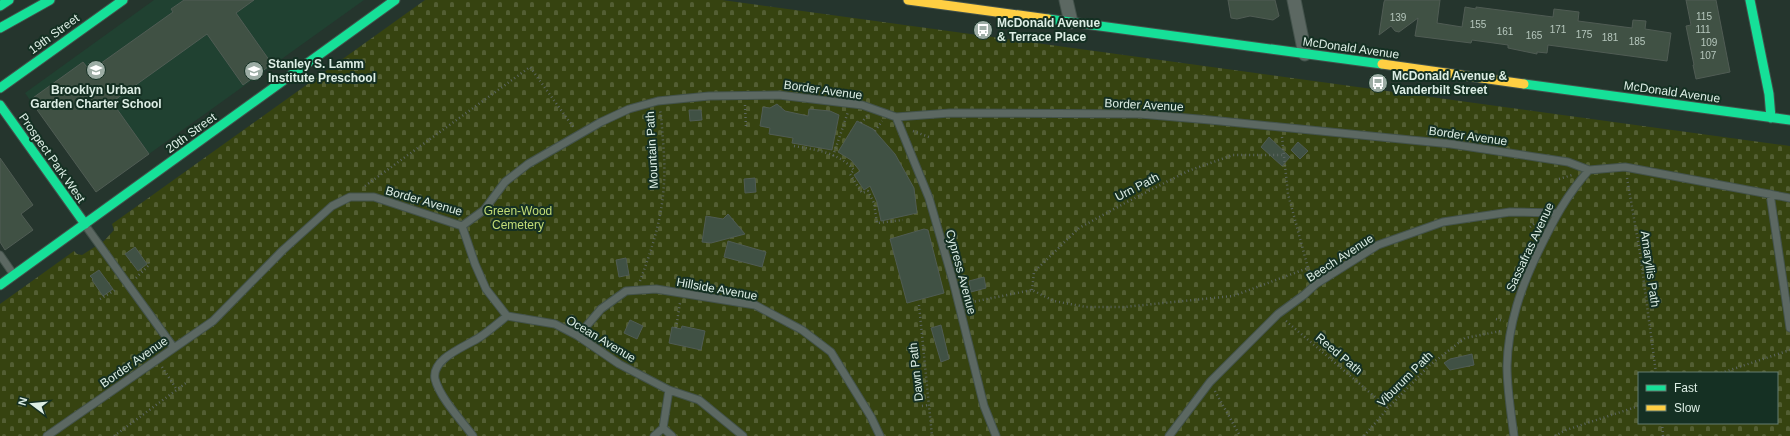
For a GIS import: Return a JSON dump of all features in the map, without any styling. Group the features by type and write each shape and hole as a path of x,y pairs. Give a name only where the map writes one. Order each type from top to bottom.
{"main road":[{"path":"0,6 9,0"},
{"path":"0,28 50,0"},
{"name":"19th Street","path":"0,88 123,0"},
{"name":"20th Street","path":"0,285 395,0"},
{"name":"McDonald Avenue","path":"908,0 1790,120"},
{"path":"1750,0 1769,94 1771,118"},
{"name":"Prospect Park West","path":"0,105 85,224"}],"street":[{"path":"1066,0 1071,22"},
{"path":"1294,0 1305,54"}],"lane":[{"name":"Border Avenue","path":"48,436 213,321 283,250 332,206 350,197 374,197 462,226 484,210 505,182 528,164 579,134 629,109 658,101 709,96 775,94 862,105 896,117 950,113 1140,114 1451,144 1568,162 1589,170 1625,167 1790,198"},
{"name":"Cypress Avenue","path":"896,117 929,198 954,281 984,406 996,436"},
{"name":"Sassafras Avenue","path":"1514,436 1507,366 1510,329 1517,300 1525,279 1557,213 1572,189 1589,170"},
{"path":"1770,194 1790,328"},
{"name":"Beech Avenue","path":"1169,436 1210,382 1278,314 1316,284 1378,245 1443,222 1510,212 1557,213"},
{"path":"85,224 174,348"},
{"path":"462,226 475,264 486,289 507,316 480,338 453,352 439,364 435,378 442,395 473,436"},
{"path":"0,255 14,275"},
{"name":"Hillside Avenue","path":"578,336 601,309 626,291 637,289 656,289 755,305 802,330 831,352 871,417 880,436"},
{"name":"Ocean Avenue","path":"507,316 555,324 578,336 619,364 669,390 699,400 744,436"},
{"path":"654,436 663,428 669,390"},
{"path":"663,428 672,436"}],"path":[{"path":"350,197 530,67 579,134"},
{"path":"745,95 746,128"},
{"name":"Mountain Path","path":"637,289 655,239 664,198 664,146 658,101"},
{"path":"833,156 850,104"},
{"path":"900,127 929,137"},
{"path":"1281,127 1288,194 1308,268 1316,284"},
{"path":"794,146 824,151 848,163 854,170 850,174 862,193 868,191 874,203 877,223 903,220"},
{"name":"Urn Path","path":"1032,290 1034,272 1079,228 1120,206 1188,171 1233,155 1284,155"},
{"name":"Amaryllis Path","path":"1625,167 1640,253 1656,372"},
{"path":"136,278 149,265 148,260"},
{"path":"959,305 1032,290 1054,301 1086,307 1124,307 1233,296 1308,268"},
{"path":"100,299 115,290"},
{"path":"676,328 681,293"},
{"name":"Dawn Path","path":"919,305 932,436"},
{"name":"Reed Path","path":"1278,314 1388,408"},
{"name":"Viburum Path","path":"1364,436 1388,408 1430,365 1465,338 1510,329"},
{"path":"1724,372 1790,350"},
{"path":"157,360 177,390"},
{"path":"1210,382 1240,436"},
{"path":"114,436 186,383"},
{"path":"922,406 929,405"},
{"path":"1555,436 1566,430 1638,406"},
{"path":"1662,424 1663,436"}],"shaded area":[{"path":"154,0 364,0 96,192 25,93"}],"green space":[{"name":"Green-Wood Cemetery","path":"425,0 722,0 1790,146 1790,436 0,436 0,304 74,251 77,254 82,255 104,241 114,230 112,224"}],"building":[{"path":"184,0 254,0 236,13 272,64 243,85 207,34 112,102 149,154 96,192 30,100 83,62 90,71 173,12 171,9"},
{"path":"1228,0 1275,0 1279,16 1273,20 1250,16 1237,19 1231,18"},
{"path":"1385,0 1440,0 1437,23 1462,27 1465,7 1476,9 1476,7 1553,17 1554,9 1579,12 1578,21 1632,28 1633,20 1646,21 1645,29 1671,33 1667,61 1548,45 1547,53 1537,52 1537,54 1508,48 1508,45 1472,40 1471,43 1415,36 1418,18 1399,32 1395,31 1391,26 1379,35"},
{"path":"1686,0 1716,0 1730,72 1696,79 1686,26 1691,25"},
{"path":"777,104 785,111 808,116 809,109 830,111 839,115 832,150 792,143 793,138 769,134 770,128 760,126 763,107 770,108"},
{"path":"689,110 701,110 702,120 690,121"},
{"path":"857,121 873,129 895,154 914,188 917,213 881,221 877,202 870,186 864,190 854,175 860,171 851,160 838,152"},
{"path":"1269,137 1290,157 1282,166 1261,147"},
{"path":"1298,142 1308,151 1300,159 1291,150"},
{"path":"0,158 33,205 21,214 33,230 5,250 0,242"},
{"path":"755,178 756,192 745,193 744,179"},
{"path":"728,214 745,234 711,243 702,242 706,216 723,219"},
{"path":"924,229 928,230 944,293 907,303 890,239"},
{"path":"728,241 766,252 762,267 724,257"},
{"path":"135,247 147,264 138,271 125,254"},
{"path":"626,258 629,275 619,277 616,260"},
{"path":"99,270 113,289 103,296 90,276"},
{"path":"984,277 986,288 971,292 969,281"},
{"path":"630,320 643,326 637,339 624,333"},
{"path":"941,325 949,359 941,362 931,328"},
{"path":"682,326 705,331 701,350 669,343 672,327 681,329"},
{"path":"1472,354 1474,365 1450,370 1444,363 1450,359"}],"traffic: fast":[{"path":"0,6 9,0"},
{"path":"0,28 50,0"},
{"path":"0,88 123,0"},
{"path":"0,285 395,0"},
{"path":"1750,0 1769,94 1771,118"},
{"path":"1048,19 1382,64"},
{"path":"1524,84 1790,120"},
{"path":"0,105 85,224"}],"traffic: slow":[{"path":"908,0 1048,19"},
{"path":"1382,64 1524,84"}],"place":[{"name":"McDonald Avenue & Terrace Place","path":"983,30"},
{"name":"Brooklyn Urban Garden Charter School","path":"96,70"},
{"name":"Stanley S. Lamm Institute Preschool","path":"254,71"},
{"name":"McDonald Avenue & Vanderbilt Street","path":"1378,83"}]}
